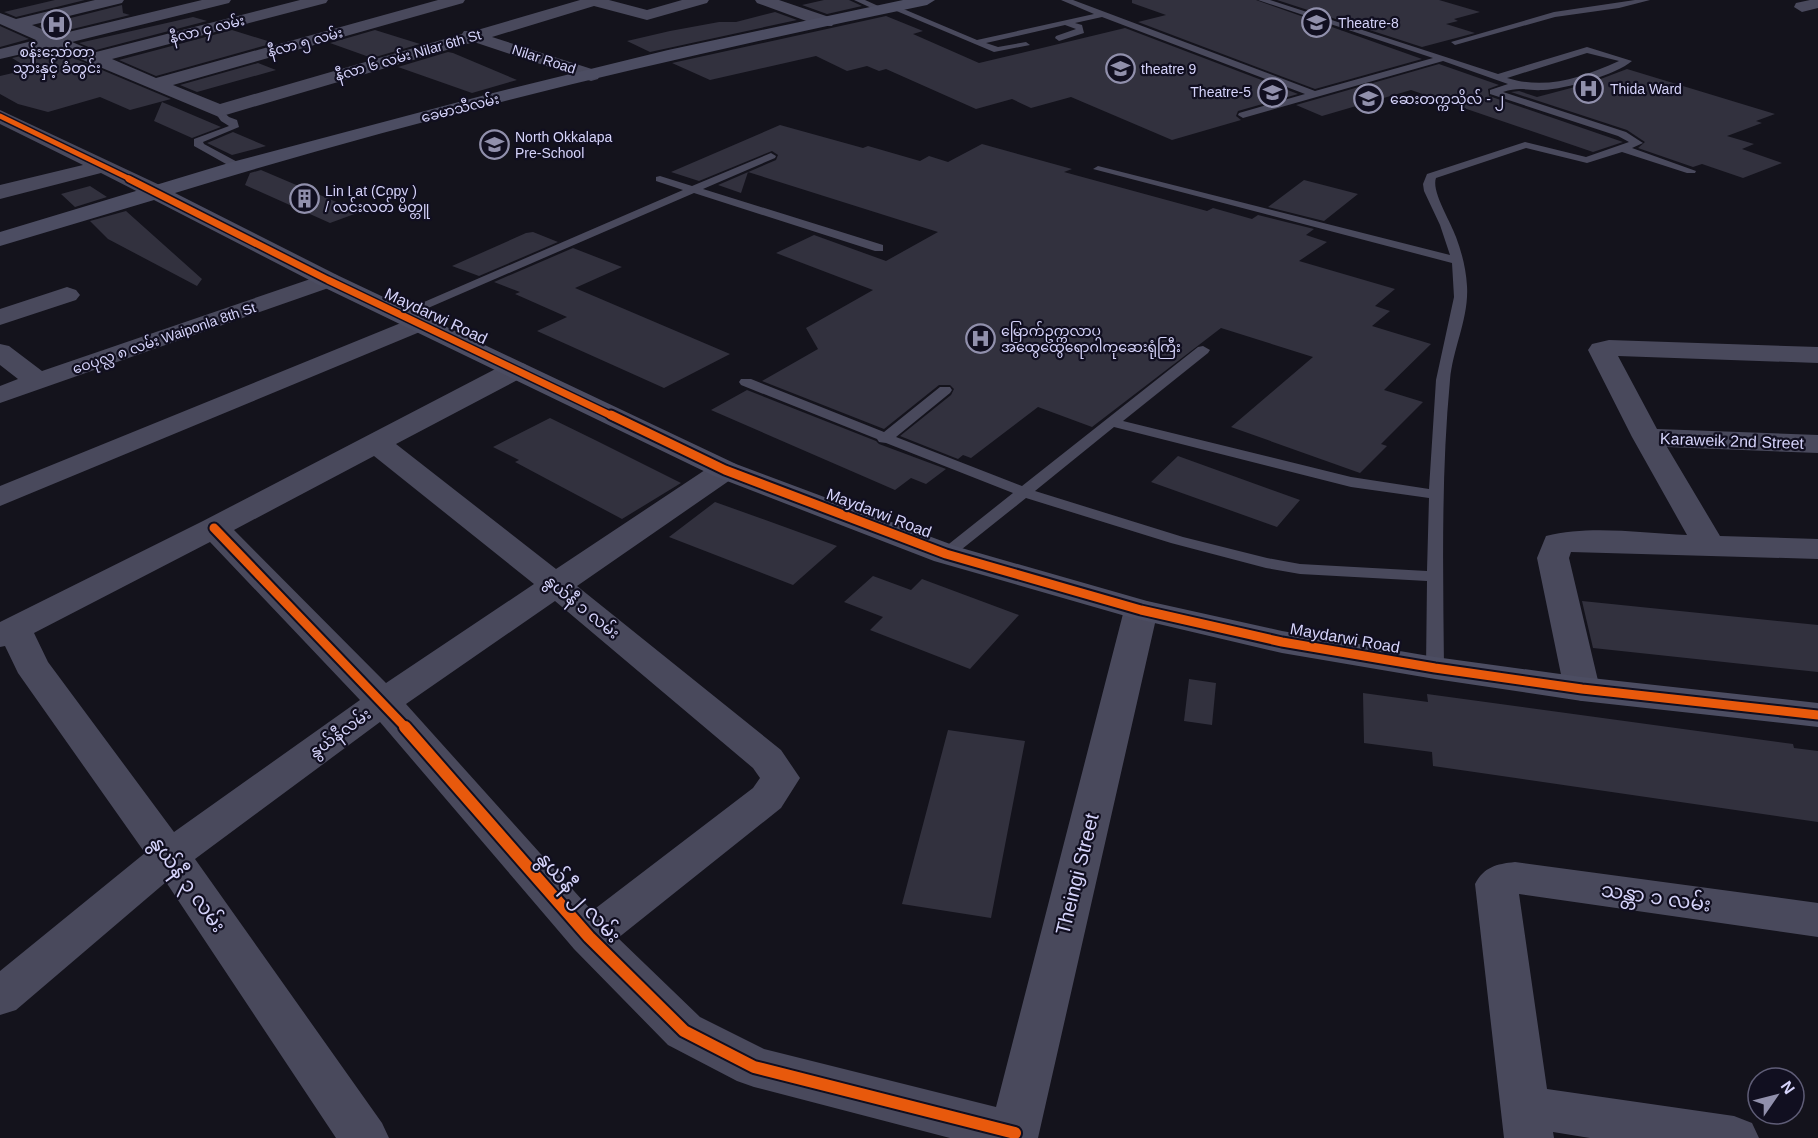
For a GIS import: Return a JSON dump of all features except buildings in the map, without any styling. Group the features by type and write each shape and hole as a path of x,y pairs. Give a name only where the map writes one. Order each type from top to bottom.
{"street":[{"path":"7,21 116,0"},
{"path":"0,54 224,0"},
{"name":"နီလာ ၄ လမ်း","path":"94,58 320,0"},
{"name":"နီလာ ၅ လမ်း","path":"154,84 457,0"},
{"path":"595,1 647,15 701,0"},
{"path":"763,0 826,22"},
{"name":"ခေမာသီလမ်း","path":"0,239 239,167 591,75 927,0"},
{"name":"နီလာ ၆ လမ်း Nilar 6th St","path":"219,111 595,1"},
{"name":"Nilar Road","path":"371,4 591,75"},
{"path":"7,21 219,111"},
{"name":"Maydarwi Road","path":"0,116 158,192 328,280 725,470 946,554 1141,610 1282,642 1435,668 1582,689 1818,715"},
{"path":"0,192 104,166"},
{"name":"ဝေပုလ္လ ၈ လမ်း Waiponla 8th St","path":"0,396 328,280"},
{"path":"0,317 67,295"},
{"path":"0,497 409,319"},
{"path":"1709,545 1647,437 1601,350 1610,348 1818,355"},
{"path":"0,352 39,382"},
{"path":"8,632 214,528 515,370"},
{"name":"Karaweik 2nd Street","path":"1647,437 1818,444"},
{"name":"နွယ်နီ ၁ လမ်း","path":"376,443 556,585 767,759 780,778 767,798 589,937"},
{"name":"နွယ်နီလမ်း","path":"0,997 168,857 383,702 725,470"},
{"name":"နွယ်နီ ၂ လမ်း","path":"214,528 383,702 589,937 684,1030 754,1067 1014,1136"},
{"path":"1582,689 1553,558 1557,543 1590,541 1818,549"},
{"name":"Theingi Street","path":"1014,1136 1141,610"},
{"name":"နွယ်နီ ၃ လမ်း","path":"8,632 168,857 187,880 364,1138"},
{"name":"သန္တာ ၁ လမ်း","path":"1527,1123 1496,884 1503,879 1515,878 1818,920"},
{"path":"1527,1123 1734,1138"}],"lane":[{"path":"858,0 886,8 997,50 1026,45"},
{"path":"1065,0 1315,95"},
{"path":"1262,0 1499,77 1541,88 1627,61 1587,50 1499,77"},
{"path":"1455,42 1554,15 1646,0"},
{"path":"976,43 1103,14"},
{"path":"1059,38 1081,31 1079,27 1067,22"},
{"path":"1243,115 1443,58"},
{"path":"1435,668 1435,494 1443,377 1461,288 1458,261 1449,230 1428,184 1431,176 1525,145 1587,160 1638,143 1622,134 1493,92 1520,83"},
{"path":"219,111 225,119 233,122 234,127 198,141 199,146 239,167"},
{"path":"1624,149 1691,171"},
{"path":"409,319 692,189 771,156"},
{"path":"1098,169 1458,261"},
{"path":"660,179 879,248"},
{"path":"946,554 1114,423 1203,350"},
{"path":"746,382 884,439 1025,493 1177,540 1266,563 1300,569 1435,576"},
{"path":"884,439 945,390"},
{"path":"1114,423 1352,482 1435,494"}],"cycle path":[{"path":"0,116 328,280 725,470 946,554 1141,610 1282,642 1435,668 1582,689 1818,715"},
{"path":"214,528 383,702 589,937 684,1031 754,1067 1015,1133"}],"place":[{"name":"Theatre-8","path":"1317,23"},
{"name":"စန်းသော်တာ သွားနှင့် ခံတွင်း","path":"57,25"},
{"name":"theatre 9","path":"1120,69"},
{"name":"Thida Ward","path":"1589,89"},
{"name":"Theatre-5","path":"1272,92"},
{"name":"ဆေးတက္ကသိုလ် - ၂","path":"1369,99"},
{"name":"North Okkalapa Pre-School","path":"494,145"},
{"name":"Lin Lat (Copy ) / လင်းလတ် မိတ္တူ","path":"304,199"},
{"name":"မြောက်ဥက္ကလာပ အထွေထွေရောဂါကုဆေးရုံကြီး","path":"980,339"}]}
